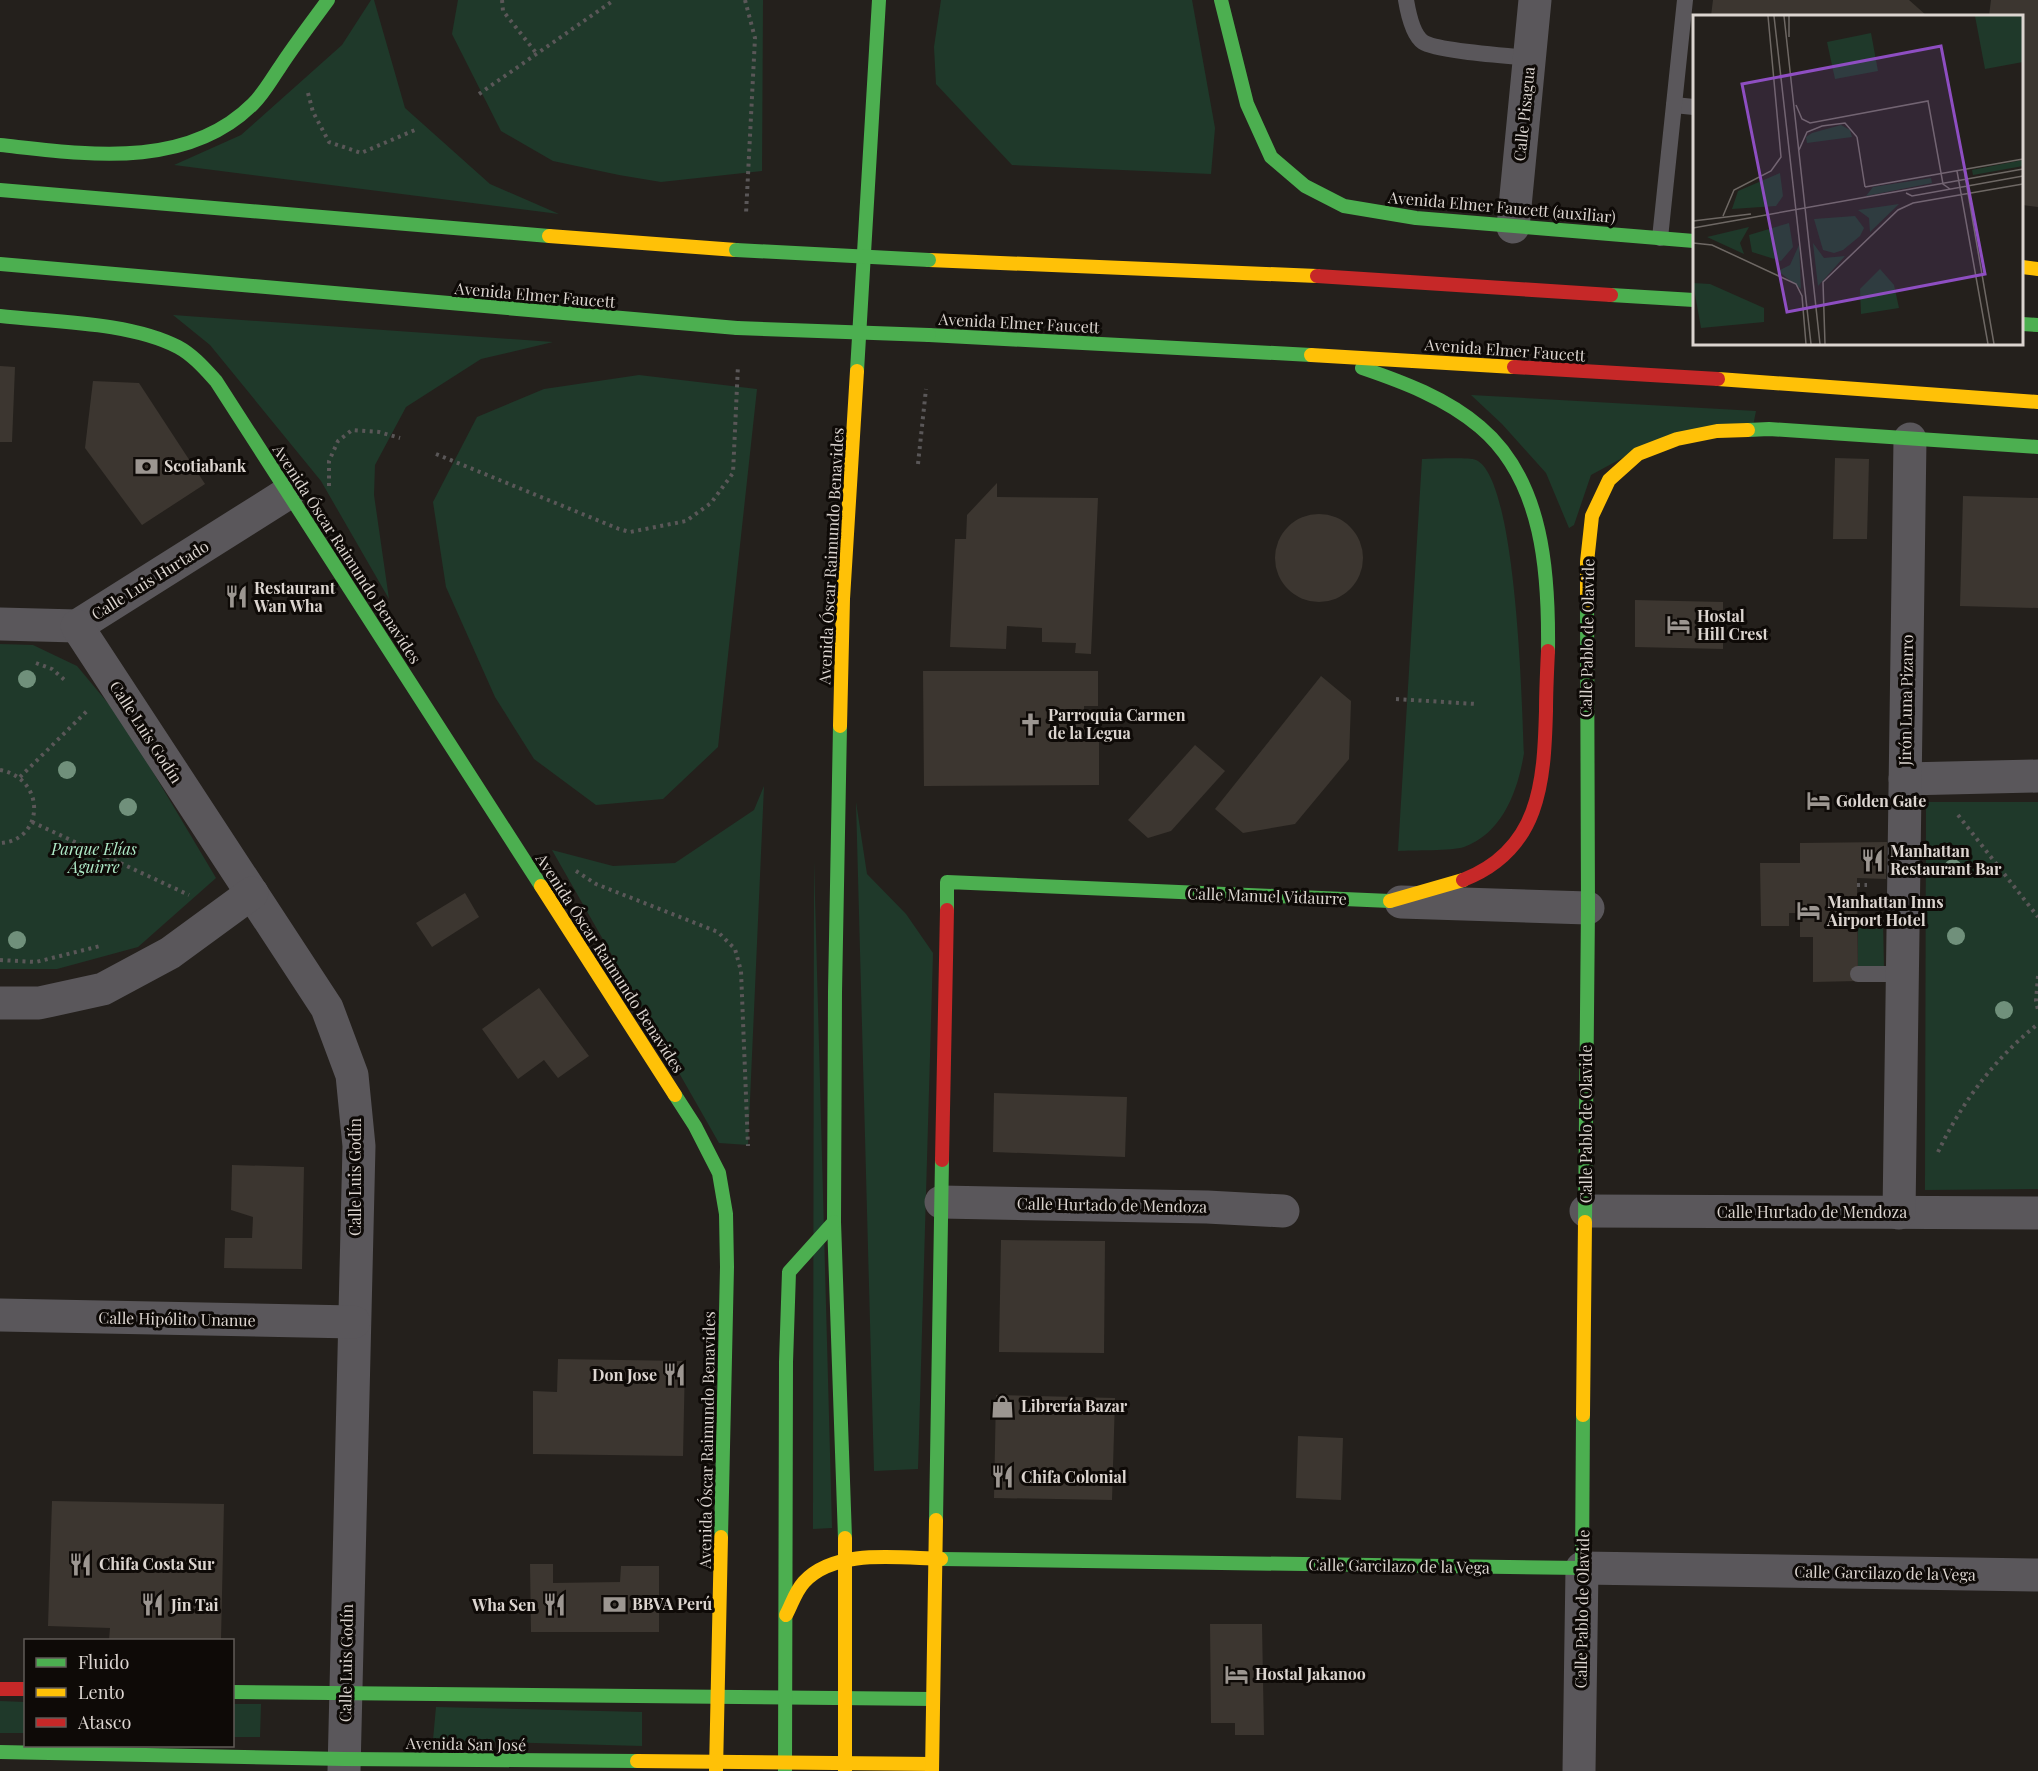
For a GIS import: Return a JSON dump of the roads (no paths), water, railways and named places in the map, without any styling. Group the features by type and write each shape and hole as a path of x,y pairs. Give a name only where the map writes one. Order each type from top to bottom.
{"main road":[{"path":"0,145 116,155 153,152 206,136 228,124 263,92 328,0"},
{"name":"Avenida Óscar Raimundo Benavides","path":"845,1767 846,1559 834,1222 835,992 843,599 879,0"},
{"name":"Avenida Elmer Faucett (auxiliar)","path":"1221,0 1247,104 1271,157 1305,186 1344,206 1416,218 1693,240"},
{"path":"0,190 736,250 1340,276 1693,300"},
{"name":"Avenida Elmer Faucett","path":"0,264 711,327 929,335 1326,355 1900,391 2038,402"},
{"path":"2023,267 2038,269"},
{"name":"Avenida Óscar Raimundo Benavides","path":"0,316 100,327 144,335 177,347 199,362 216,381 695,1126 718,1173 726,1214 727,1267 716,1767"},
{"path":"2023,324 2038,325"},
{"path":"1326,355 1390,377 1429,396 1466,417 1493,439 1518,475 1535,519 1545,566 1549,616 1544,771 1532,816 1511,850 1478,875 1390,901"},
{"name":"Calle Pablo de Olavide","path":"1582,1568 1588,908 1587,562 1592,516 1609,480 1638,454 1677,439 1717,431 1769,429 1910,438"},
{"path":"1910,438 2038,447"},
{"name":"Calle Manuel Vidaurre","path":"941,1202 947,882 1390,901"},
{"path":"932,1768 941,1202"},
{"path":"785,1767 786,1362 789,1272 834,1222"},
{"name":"Calle Garcilazo de la Vega","path":"786,1615 804,1582 825,1564 846,1559 1582,1568"},
{"path":"0,1689 24,1689"},
{"path":"234,1692 933,1699"},
{"name":"Avenida San José","path":"0,1752 344,1765 932,1768"}],"street":[{"name":"Calle Pisagua","path":"1513,227 1535,0"},
{"name":"Jirón Luna Pizarro","path":"1899,1213 1902,974 1917,779 1910,438"},
{"name":"Calle Luis Hurtado","path":"0,624 77,626 288,493"},
{"name":"Calle Luis Godín","path":"77,626 327,1008 352,1075 359,1146 344,1765"},
{"path":"1917,779 2038,776"},
{"path":"0,1003 39,1003 103,989 170,953 252,893"},
{"name":"Calle Manuel Vidaurre","path":"1390,901 1588,908"},
{"name":"Calle Hurtado de Mendoza","path":"941,1202 1207,1207 1283,1211"},
{"name":"Calle Hurtado de Mendoza","path":"1586,1211 2038,1213"},
{"name":"Calle Hipólito Unanue","path":"0,1315 354,1323"},
{"name":"Calle Garcilazo de la Vega","path":"1582,1568 2038,1575"},
{"name":"Calle Pablo de Olavide","path":"1579,1771 1582,1568"}],"lane":[{"path":"1406,0 1410,21 1422,42 1438,48 1530,58"},
{"path":"1660,238 1685,0"},
{"path":"1674,105 1693,107"},
{"path":"1858,974 1902,974"}],"place":[{"name":"Scotiabank","path":"146,466"},
{"name":"Restaurant Wan Wha","path":"236,597"},
{"name":"Hostal Hill Crest","path":"1679,625"},
{"name":"Parroquia Carmen de la Legua","path":"1030,724"},
{"name":"Golden Gate","path":"1818,801"},
{"name":"Manhattan Restaurant Bar","path":"1872,860"},
{"name":"Manhattan Inns Airport Hotel","path":"1809,911"},
{"name":"Don Jose","path":"675,1375"},
{"name":"Librería Bazar","path":"1003,1406"},
{"name":"Chifa Colonial","path":"1003,1477"},
{"name":"Chifa Costa Sur","path":"81,1564"},
{"name":"BBVA Perú","path":"614,1604"},
{"name":"Jin Tai","path":"153,1605"},
{"name":"Wha Sen","path":"554,1605"},
{"name":"Hostal Jakanoo","path":"1237,1674"}],"park label":[{"name":"Parque Elías Aguirre","path":"94,858"}]}
